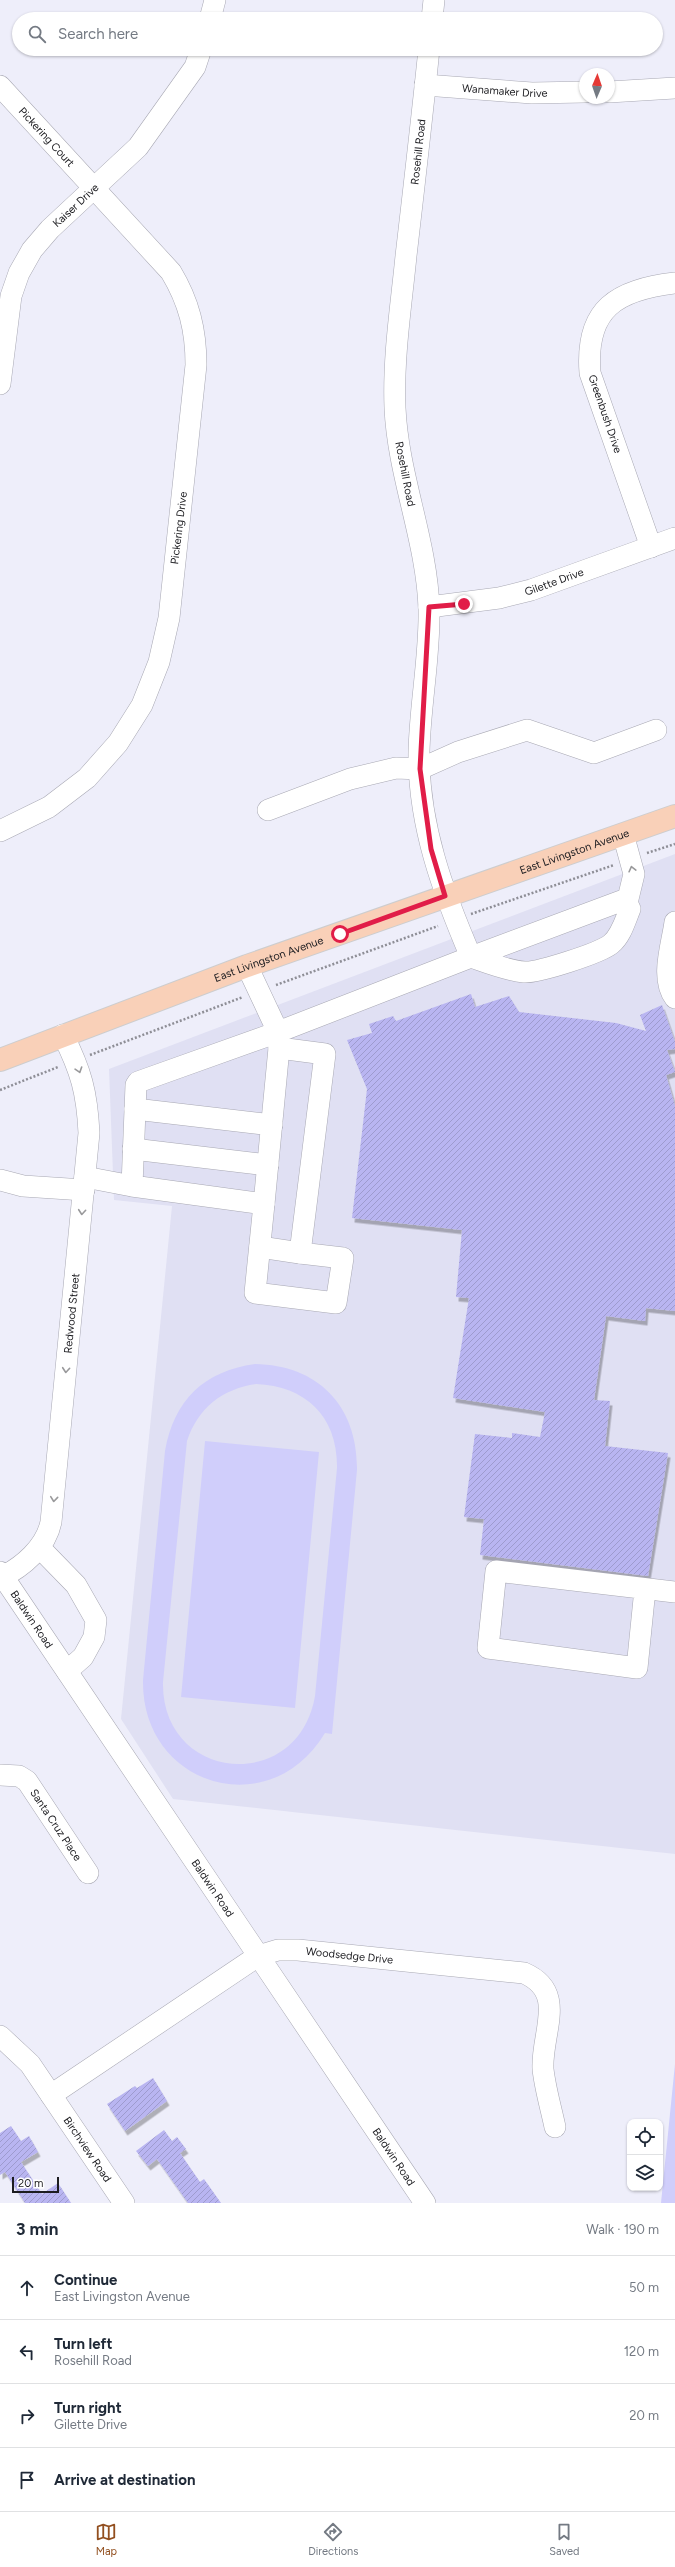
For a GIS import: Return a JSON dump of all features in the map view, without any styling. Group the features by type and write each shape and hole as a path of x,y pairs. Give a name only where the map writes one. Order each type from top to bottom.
{"main road":[{"name":"East Livingston Avenue","path":"0,1060 247,966 675,816"}],"street":[{"path":"212,12 215,0"},
{"path":"433,12 434,0"},
{"name":"Kaiser Drive","path":"0,384 6,295 32,250 94,188 138,147 195,67 199,56"},
{"name":"Rosehill Road","path":"428,56 394,381 398,441 415,520 429,607 420,769 431,849 445,896 471,957"},
{"name":"Wanamaker Drive","path":"425,85 532,93 579,92"},
{"name":"Pickering Court","path":"0,86 94,188"},
{"path":"615,92 675,88"},
{"name":"Pickering Drive","path":"0,831 42,810 62,797 87,778 118,743 145,698 159,662 169,618 196,365 194,332 183,293 171,272 94,188"},
{"name":"Greenbush Drive","path":"651,547 590,372 589,353 592,336 599,317 611,304 626,294 644,287 675,283"},
{"name":"Gilette Drive","path":"429,607 499,598 531,590 675,538"},
{"path":"268,810 350,779 396,768 420,769 458,752 527,730 594,754 656,730"},
{"path":"471,957 507,970 526,972 544,970 610,945 618,936 630,909 627,903 634,874 623,834"},
{"path":"132,1186 136,1085 141,1080 279,1040 471,957 621,901 627,903"},
{"path":"675,922 667,978 669,989 675,998"},
{"path":"247,966 279,1040 255,1293 336,1304 343,1258 260,1247"},
{"name":"Redwood Street","path":"1,1576 40,1548 46,1540 51,1522 89,1133 85,1088 76,1060 63,1035"},
{"path":"279,1040 326,1054 300,1253"},
{"path":"135,1109 272,1125"},
{"path":"133,1148 268,1165"},
{"path":"0,1180 23,1186 84,1184 132,1186 264,1204"},
{"path":"40,1548 76,1585 96,1620 94,1637 83,1657 67,1671"},
{"path":"645,1588 637,1668 488,1648 496,1570 645,1588 675,1592"},
{"name":"Baldwin Road","path":"1,1576 67,1671 425,2203"},
{"name":"Santa Cruz Place","path":"0,1775 19,1776 27,1781 88,1873"},
{"name":"Woodsedge Drive","path":"51,2095 258,1956 278,1950 298,1950 524,1973 537,1979 546,1990 550,2005 543,2069 555,2127"},
{"name":"Birchview Road","path":"0,2036 30,2064 124,2203"}],"path":[{"path":"0,1090 258,991 455,920 675,844"}],"shaded area":[{"path":"675,854 675,1854 173,1799 121,1719 172,1206 114,1200 109,1069"},
{"path":"255,1364 278,1366 298,1372 315,1381 330,1393 342,1409 350,1427 355,1447 357,1470 332,1734 325,1733 301,1761 273,1778 243,1785 213,1781 185,1768 163,1746 148,1716 143,1680 165,1451 169,1433 184,1403 194,1391 206,1381 221,1373","holes":["256,1384 274,1386 290,1391 304,1398 316,1408 325,1420 332,1434 336,1450 337,1468 315,1696 304,1728 284,1750 259,1761 232,1764 206,1756 184,1740 168,1715 163,1682 187,1441 198,1419 213,1402 222,1396 232,1390"]},
{"path":"205,1441 319,1452 295,1708 181,1697"},
{"path":"675,2064 675,2203 661,2203"}],"building":[{"path":"471,994 475,1007 509,996 519,1012 616,1023 646,1031 640,1015 662,1005 675,1042 675,1049 667,1050 675,1072 666,1075 675,1106 675,1311 646,1308 645,1321 606,1316 594,1400 610,1401 605,1446 668,1453 648,1576 480,1555 484,1519 464,1517 475,1434 512,1438 512,1433 540,1437 545,1412 453,1398 469,1298 456,1297 462,1230 352,1218 367,1089 347,1040 372,1033 369,1024 393,1016 396,1021"},
{"path":"153,2078 167,2101 125,2131 107,2104 135,2086 137,2088"},
{"path":"11,2126 21,2141 29,2136 38,2152 21,2162 42,2194 58,2183 71,2203 25,2203 5,2172 0,2175 0,2133"},
{"path":"164,2130 172,2141 177,2137 186,2149 180,2153 200,2182 204,2179 221,2203 188,2203 157,2159 148,2166 136,2151"}],"route":[{"path":"340,934 445,896 431,849 424,809 419,752 427,666 429,607 464,604"}]}
